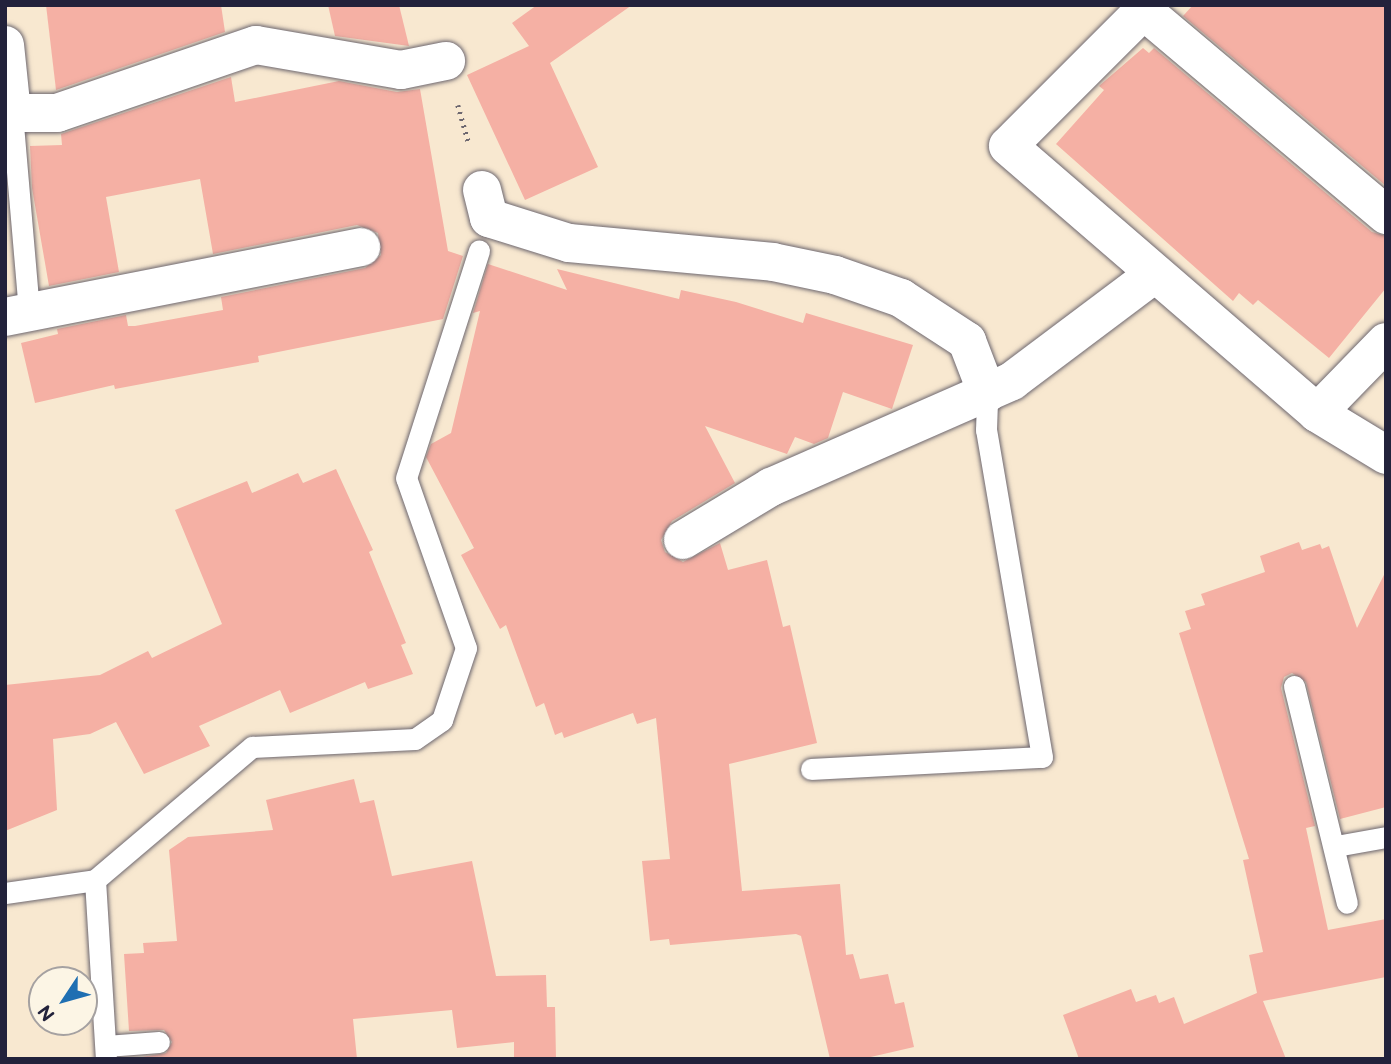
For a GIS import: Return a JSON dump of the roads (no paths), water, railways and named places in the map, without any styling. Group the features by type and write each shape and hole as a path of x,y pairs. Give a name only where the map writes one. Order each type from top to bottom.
{"street":[{"path":"1386,215 1146,8 1008,146 1153,275 1317,412 1386,455"},
{"path":"5,45 12,113 57,113 256,45 401,71 446,61"},
{"path":"484,219 569,243 774,262 846,279 901,298 967,341 987,393"},
{"path":"17,314 361,247"},
{"path":"683,540 771,487 943,408 987,393 1012,380 1153,275"},
{"path":"1317,412 1386,342"}],"lane":[{"path":"12,113 17,314"},
{"path":"5,894 95,880 252,747 415,740 442,720 466,648 406,478 484,219"},
{"path":"811,769 1042,757 986,430 987,393"},
{"path":"1294,686 1336,846 1347,903"},
{"path":"1336,846 1386,836"},
{"path":"95,880 106,1052 159,1042"}]}
